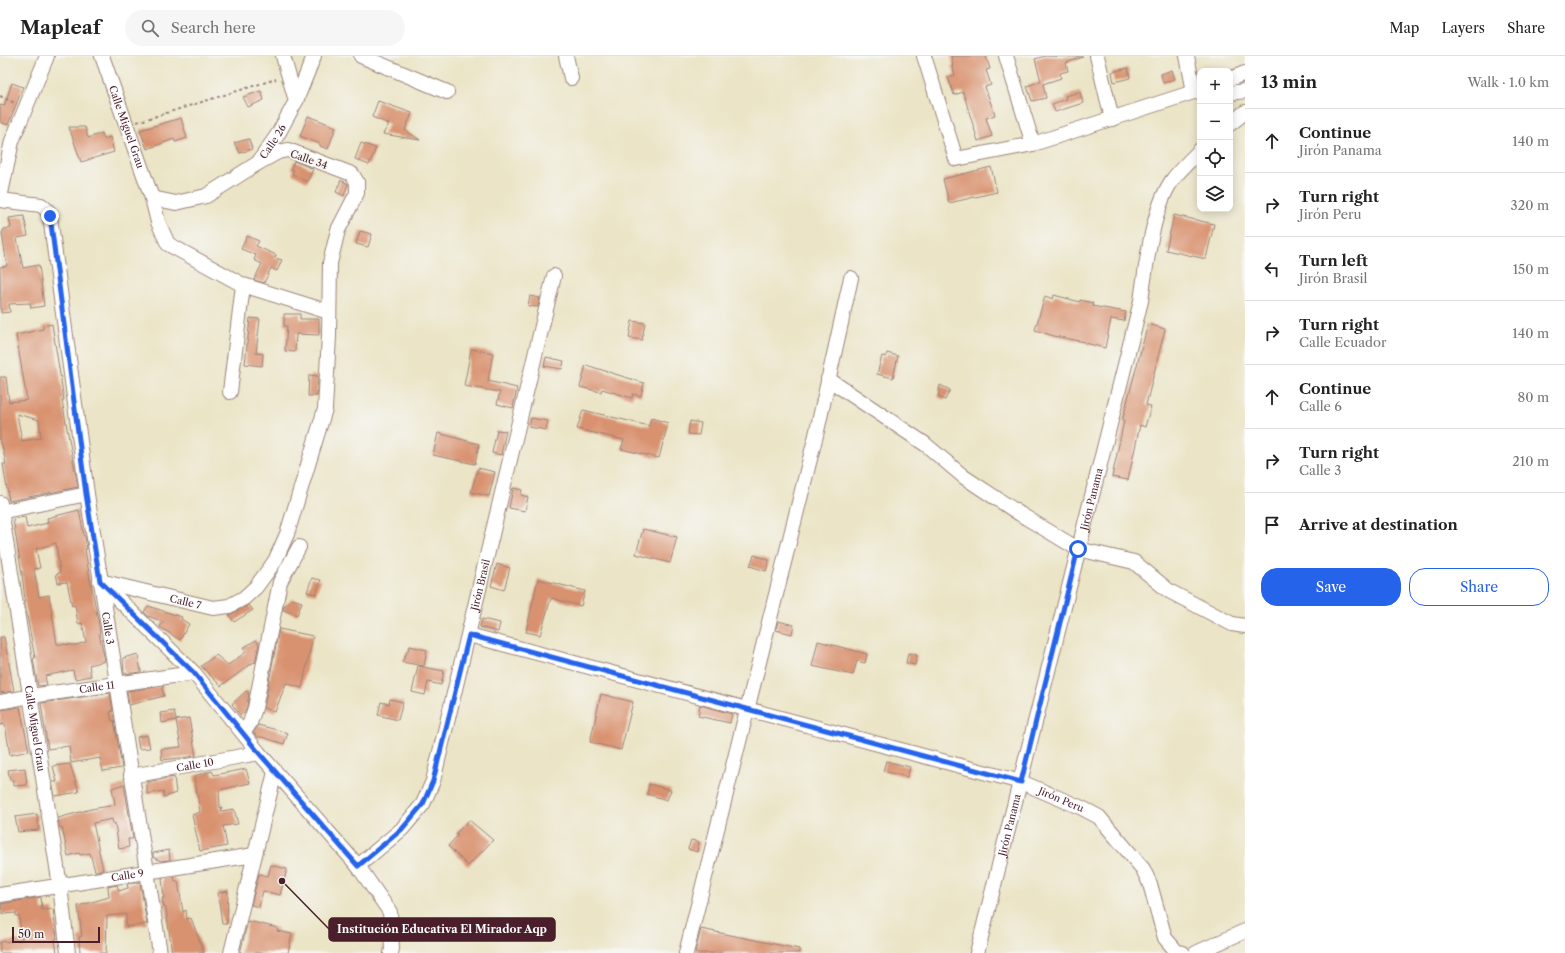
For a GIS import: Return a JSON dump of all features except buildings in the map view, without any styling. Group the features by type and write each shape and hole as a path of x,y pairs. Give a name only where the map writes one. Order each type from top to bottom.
{"street":[{"path":"0,199 12,141 47,56"},
{"name":"Calle Miguel Grau","path":"102,56 152,198 158,222 168,244 243,285 329,312"},
{"path":"283,56 290,75 296,101"},
{"name":"Calle 26","path":"152,198 176,203 206,196 258,163 278,134 296,101 314,56"},
{"path":"361,56 447,92"},
{"path":"566,56 571,78"},
{"path":"924,56 956,159 1033,144 1197,91 1187,56"},
{"path":"1006,56 1033,144"},
{"path":"1097,56 1112,119"},
{"path":"1233,79 1245,73"},
{"path":"1233,93 1245,91"},
{"path":"1233,122 1245,112"},
{"name":"Calle 34","path":"258,163 278,152 288,150 352,174 357,182"},
{"name":"Jirón Panama","path":"977,953 1141,301 1148,257 1158,211 1171,182 1197,153"},
{"name":"Calle 7","path":"100,581 213,608 229,606 244,598 256,587 275,561 287,534 326,409 330,262 338,230 357,193 357,182"},
{"name":"Calle 3","path":"0,199 41,205 49,213 86,494 160,953"},
{"name":"Jirón Brasil","path":"358,866 402,829 423,804 433,781 554,276"},
{"path":"686,953 815,439 851,278"},
{"path":"230,392 243,285"},
{"path":"828,380 925,444 964,477 1020,514 1078,549 1134,562 1169,590 1232,624 1245,626"},
{"path":"0,509 86,494"},
{"name":"Calle Miguel Grau","path":"0,509 31,696 60,886 68,953"},
{"path":"243,733 250,722 255,708 280,582 299,546"},
{"path":"262,579 280,582"},
{"path":"100,581 194,673 275,772 358,866 390,912 391,953"},
{"name":"Jirón Peru","path":"469,635 1021,782 1082,808 1099,817 1143,869 1150,884 1165,938 1177,952 1183,953"},
{"name":"Calle 11","path":"0,702 31,696 194,673"},
{"name":"Calle 10","path":"131,776 259,753"},
{"path":"231,953 275,772"},
{"name":"Calle 9","path":"0,896 254,855"},
{"path":"1196,953 1245,931"}],"path":[{"path":"127,126 290,75"},
{"path":"0,96 26,108"}],"place":[{"name":"Institución Educativa El Mirador Aqp","path":"282,881"}],"route":[{"path":"50,216 86,494 100,581 194,673 259,753 358,866 402,829 423,804 433,781 469,635 1021,782 1078,549"}]}
